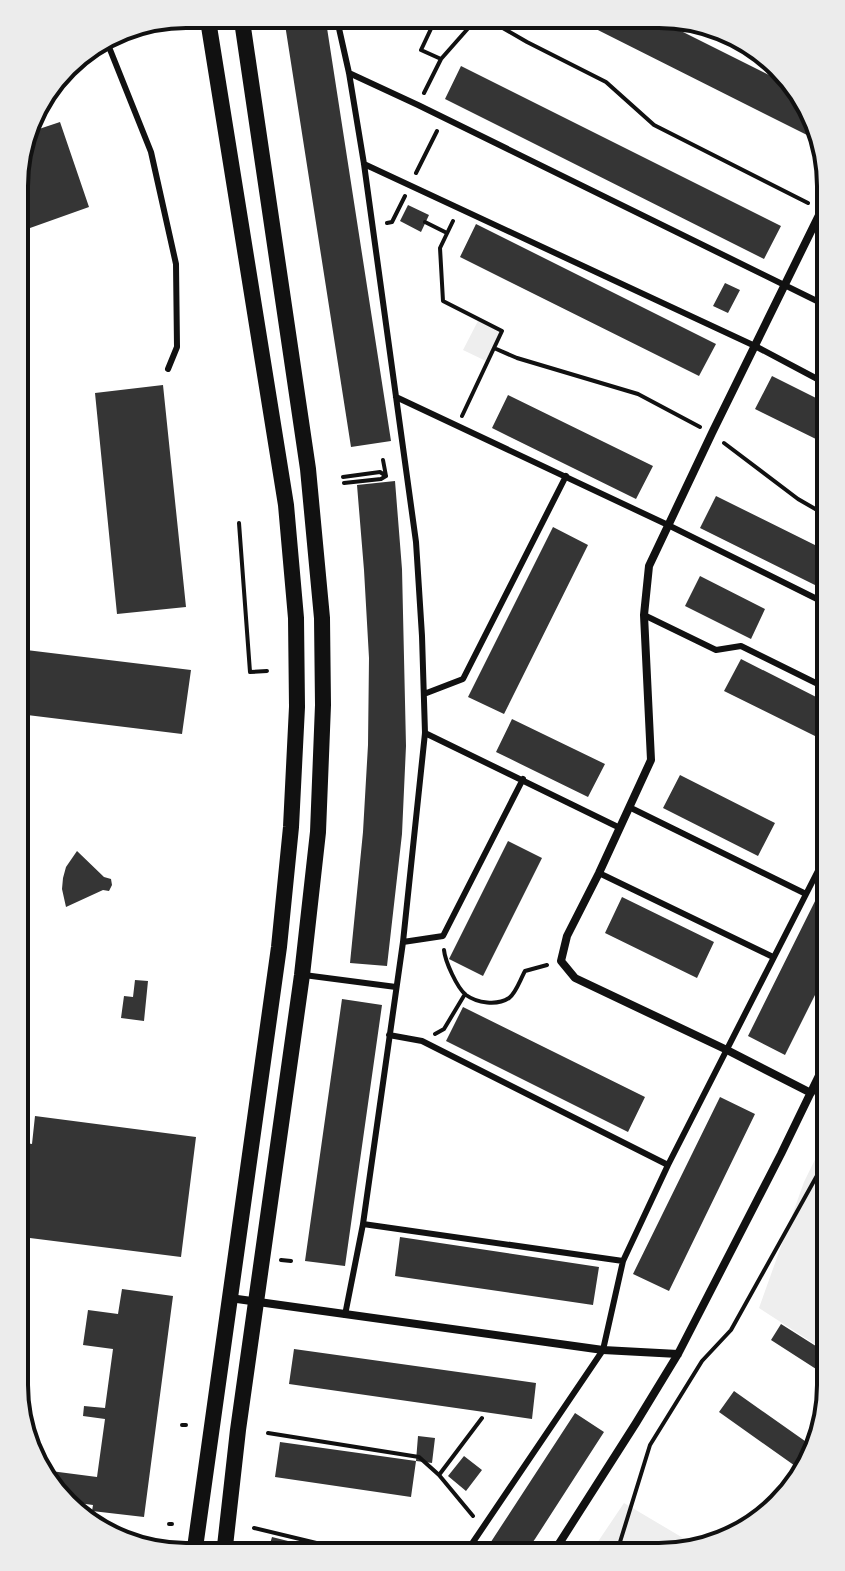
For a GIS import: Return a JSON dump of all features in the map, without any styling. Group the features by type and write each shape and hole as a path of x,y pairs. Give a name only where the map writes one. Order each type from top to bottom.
{"main road":[{"path":"196,1543 279,947 291,827 297,707 296,618 286,505 209,28"},
{"path":"225,1543 238,1430 302,975 318,832 323,705 322,618 308,469 243,28"}],"street":[{"path":"811,1093 575,978 561,961 567,936 651,760 644,615 649,566 817,220"},
{"path":"559,1543 678,1354 817,1080"},
{"path":"230,1298 603,1350 678,1354"}],"lane":[{"path":"339,28 364,164 416,542 425,733 403,942 363,1224 345,1315"},
{"path":"109,48 151,152 176,264 177,347 168,369"},
{"path":"349,73 817,301"},
{"path":"364,164 755,346 817,379"},
{"path":"396,397 817,599"},
{"path":"424,694 463,679 566,476"},
{"path":"644,615 716,650 741,646 817,684"},
{"path":"425,733 620,828"},
{"path":"403,942 443,936 523,779"},
{"path":"629,807 806,894"},
{"path":"599,873 773,957"},
{"path":"472,1543 603,1350 623,1261 668,1165 817,873"},
{"path":"302,975 396,987"},
{"path":"389,1035 422,1041 668,1165"},
{"path":"363,1224 623,1261"}],"path":[{"path":"431,28 421,50 441,59"},
{"path":"418,105 441,59 470,28"},
{"path":"502,28 606,82 654,125 817,207"},
{"path":"458,426 502,331 443,301 440,248 460,208"},
{"path":"425,222 447,233"},
{"path":"494,348 517,358 638,394 712,433 817,510"},
{"path":"383,460 384,477"},
{"path":"343,477 380,472 384,477"},
{"path":"344,483 384,477"},
{"path":"239,523 250,672 267,671"},
{"path":"443,936 445,960 465,994 485,1002 499,1003 511,997 525,971 561,961"},
{"path":"422,1041 444,1029 465,994"},
{"path":"620,1542 650,1445 702,1361 731,1330 817,1175"},
{"path":"439,1475 482,1418"},
{"path":"268,1433 419,1457 439,1475 483,1527"},
{"path":"254,1528 316,1543"}],"shaded area":[{"path":"479,319 502,331 488,362 463,350"},
{"path":"817,1155 817,1346 759,1308 804,1182"},
{"path":"624,1503 687,1541 659,1543 597,1543"}],"building":[{"path":"286,28 327,28 391,441 351,447"},
{"path":"594,28 677,29 773,77 790,98 809,136"},
{"path":"461,66 781,226 764,259 445,99"},
{"path":"60,122 89,207 28,229 29,165 38,129"},
{"path":"408,205 429,215 421,232 400,221"},
{"path":"476,224 716,344 699,376 460,257"},
{"path":"725,283 740,290 728,313 713,306"},
{"path":"772,376 817,398 817,440 755,409"},
{"path":"163,385 186,607 117,614 95,393"},
{"path":"508,395 653,466 636,499 492,428"},
{"path":"395,481 402,569 406,746 402,834 387,966 350,963 368,745 369,658 357,485"},
{"path":"716,496 817,546 817,586 700,528"},
{"path":"553,527 588,545 504,714 468,697"},
{"path":"700,576 765,609 751,639 685,606"},
{"path":"28,650 191,670 182,734 28,715"},
{"path":"741,659 817,697 817,737 724,691"},
{"path":"512,719 605,764 588,797 496,752"},
{"path":"680,775 775,823 758,856 663,808"},
{"path":"508,841 542,858 483,976 449,959"},
{"path":"77,851 104,877 111,879 112,885 109,891 103,890 66,907 63,878 66,867"},
{"path":"622,897 714,942 697,978 605,933"},
{"path":"817,897 817,991 785,1055 748,1036"},
{"path":"135,980 148,981 144,1021 121,1018 124,996 133,997"},
{"path":"342,999 382,1005 345,1266 305,1261"},
{"path":"463,1007 645,1097 628,1132 446,1041"},
{"path":"720,1097 755,1114 669,1291 633,1274"},
{"path":"35,1116 196,1137 181,1257 28,1238 28,1143 32,1144"},
{"path":"400,1237 599,1267 593,1305 395,1276"},
{"path":"122,1289 173,1296 144,1517 92,1511 93,1505 81,1503 54,1471 97,1477 105,1419 83,1416 84,1406 105,1408 113,1349 83,1345 88,1310 118,1314"},
{"path":"781,1324 817,1347 817,1370 771,1340"},
{"path":"294,1349 536,1383 532,1419 289,1384"},
{"path":"734,1391 807,1442 796,1464 795,1466 719,1412"},
{"path":"575,1413 604,1432 532,1543 490,1543"},
{"path":"418,1436 435,1438 432,1463 416,1461"},
{"path":"280,1442 416,1461 411,1497 275,1477"},
{"path":"464,1456 482,1470 466,1491 448,1476"},
{"path":"272,1537 296,1543 270,1543"}]}
